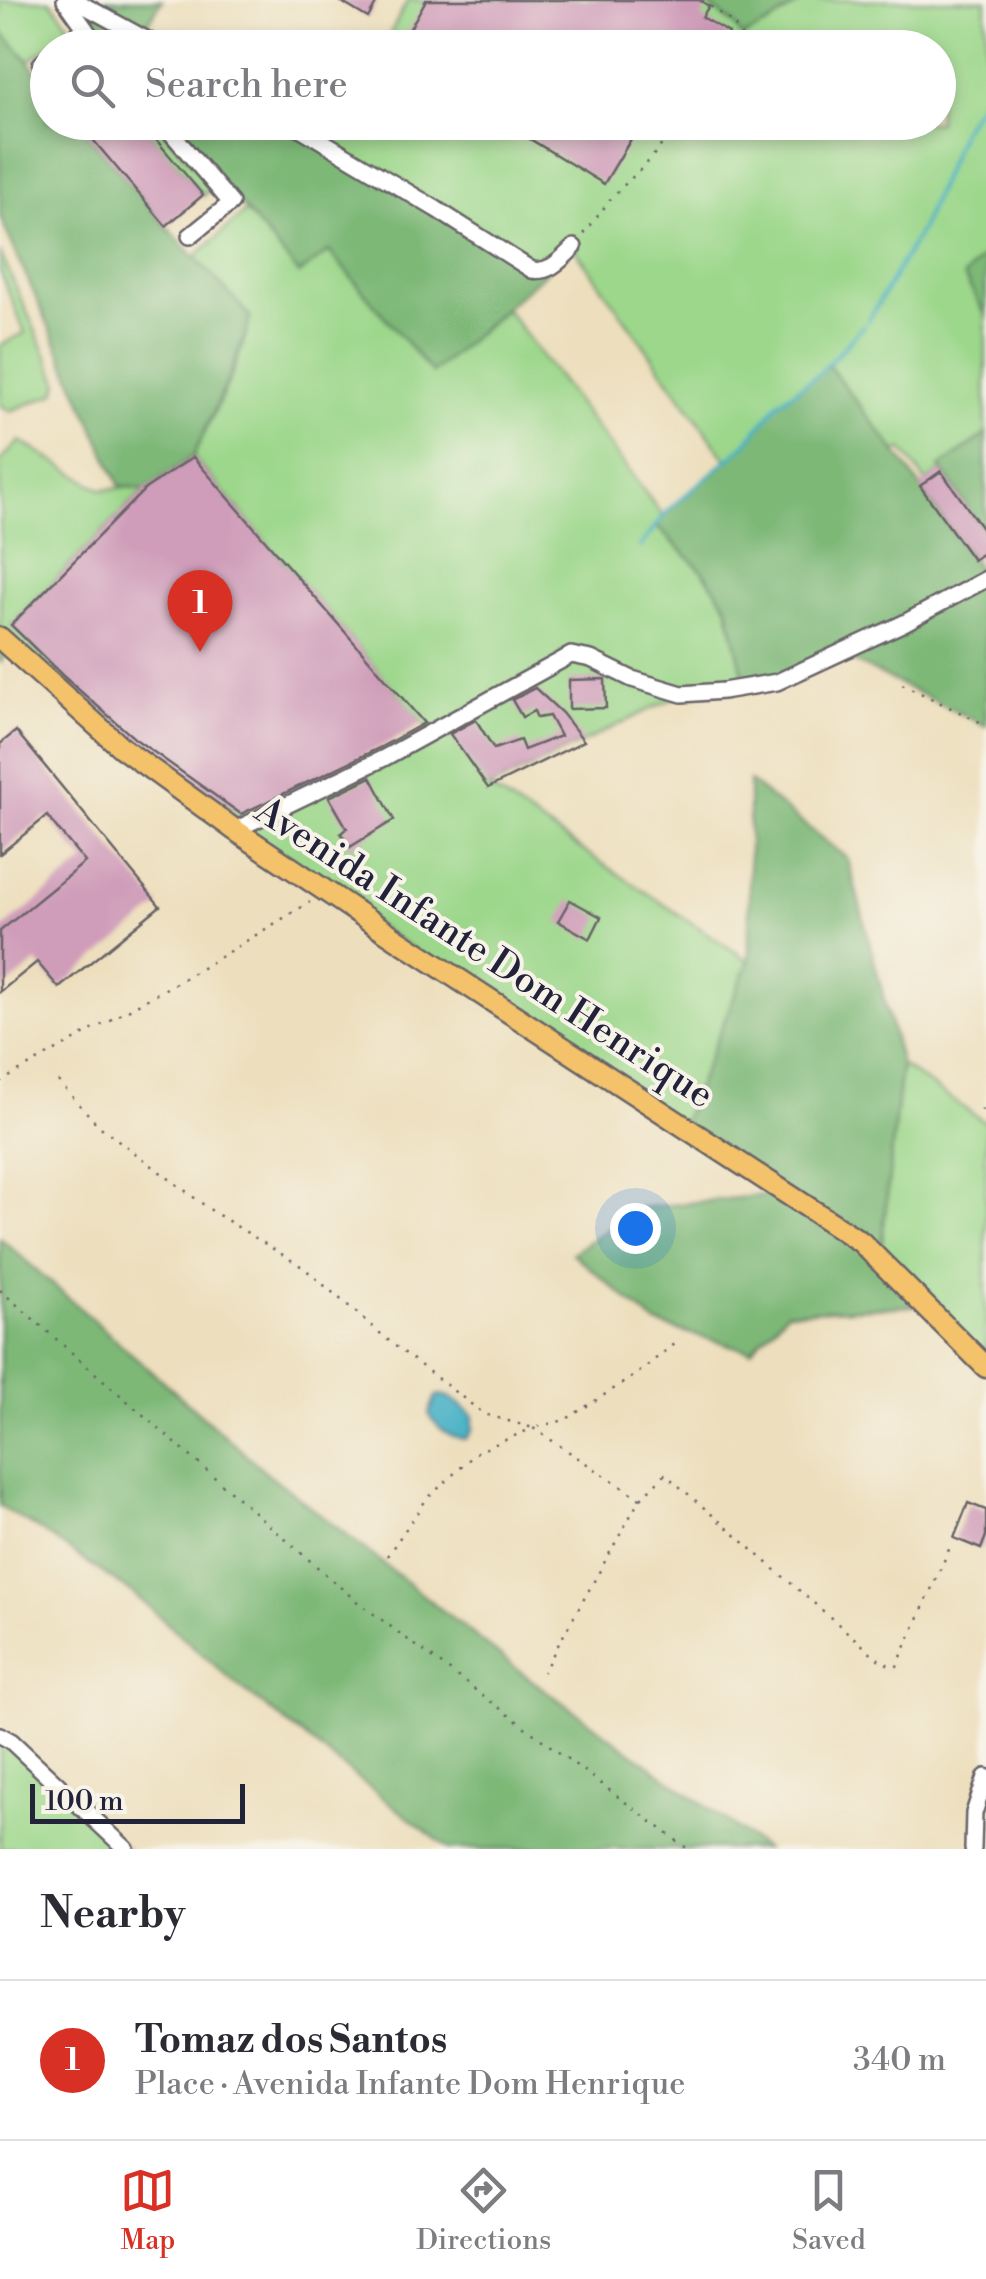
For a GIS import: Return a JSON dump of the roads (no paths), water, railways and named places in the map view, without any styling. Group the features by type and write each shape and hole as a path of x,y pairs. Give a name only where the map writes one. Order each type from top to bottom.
{"main road":[{"name":"Avenida Infante Dom Henrique","path":"0,638 122,748 235,830 861,1242 986,1367"},
{"name":"Avenida Infante Dom Henrique","path":"936,1316 986,1385"}],"street":[{"path":"65,0 84,30"},
{"path":"74,0 129,30"},
{"path":"177,140 231,203 190,236"},
{"path":"320,140 532,270 552,267 574,247"},
{"path":"235,830 384,758 571,655 592,658 632,679 682,694 777,682 904,623 986,578"},
{"path":"0,1735 12,1741 126,1849"},
{"path":"973,1849 974,1813 986,1777"}],"water":[{"path":"441,1395 473,1415 473,1430 466,1439 444,1431 429,1414 436,1396"}],"waterway":[{"path":"961,131 986,93"},
{"path":"868,321 921,229 960,135"},
{"path":"640,547 667,511 746,444 779,402 819,374 863,326"}],"place":[{"name":"Tomaz dos Santos","path":"200,652"}]}
